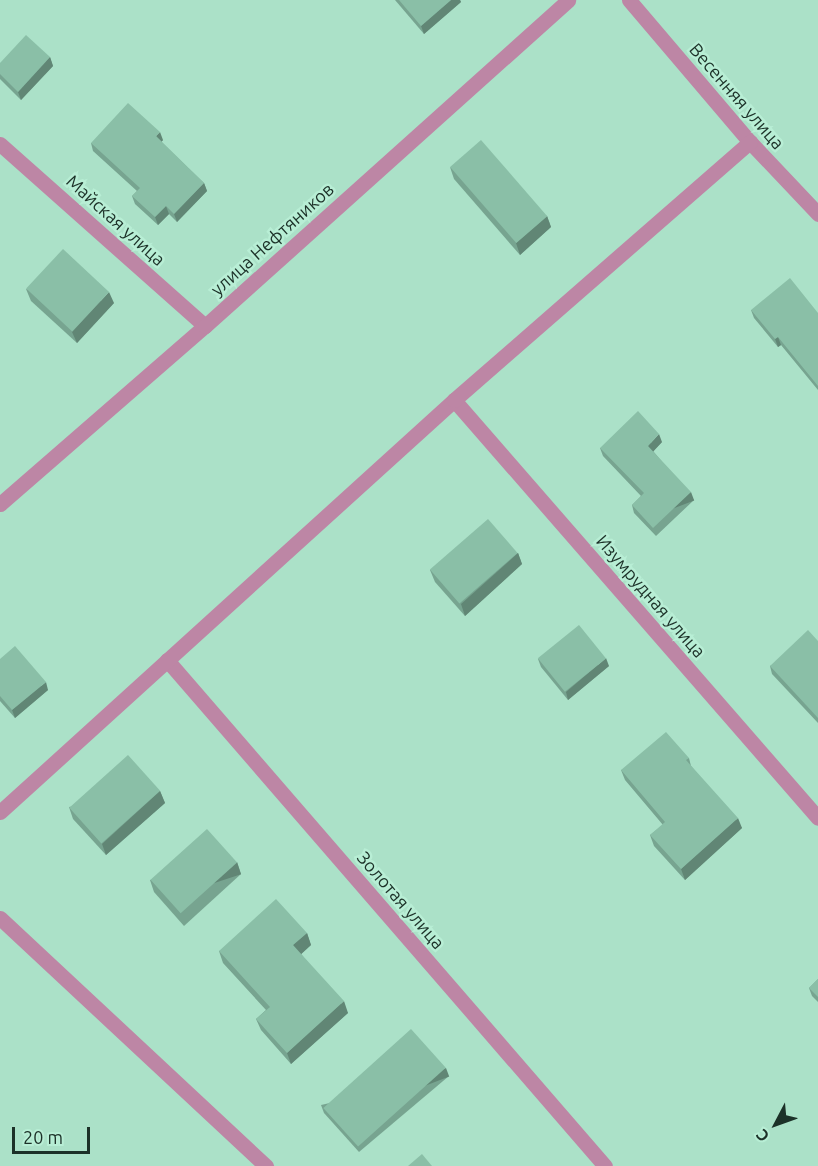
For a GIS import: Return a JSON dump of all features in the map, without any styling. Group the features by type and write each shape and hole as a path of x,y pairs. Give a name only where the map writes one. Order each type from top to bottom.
{"street":[{"name":"улица Нефтяников","path":"0,504 205,326 568,0"},
{"name":"Весенняя улица","path":"629,0 750,142 818,214"},
{"path":"0,812 454,400 750,142"},
{"name":"Майская улица","path":"0,144 205,326"},
{"name":"Изумрудная улица","path":"454,400 818,819"},
{"name":"Золотая улица","path":"167,660 606,1166"},
{"path":"0,918 266,1166"}],"building":[{"path":"399,0 451,0 421,26"},
{"path":"26,35 50,57 18,92 0,74 0,63"},
{"path":"128,103 160,132 156,136 204,183 174,214 166,206 155,217 132,196 140,188 91,143"},
{"path":"481,140 547,216 516,243 450,167"},
{"path":"63,249 109,292 72,331 26,288"},
{"path":"790,278 818,313 818,386 778,337 775,339 751,310"},
{"path":"638,411 659,434 648,446 691,492 653,528 632,505 644,493 600,448"},
{"path":"488,519 518,553 459,603 430,570"},
{"path":"579,625 606,658 565,692 538,658"},
{"path":"808,630 818,641 818,718 770,666"},
{"path":"15,646 46,682 12,710 0,696 0,659"},
{"path":"666,732 689,758 686,760 738,818 681,869 650,835 665,822 621,770"},
{"path":"128,755 160,791 101,844 69,808"},
{"path":"207,829 237,862 181,913 151,880"},
{"path":"276,899 307,933 293,945 344,1001 287,1053 256,1019 270,1007 219,951"},
{"path":"818,979 818,997 809,988"},
{"path":"411,1029 446,1068 358,1147 323,1108"},
{"path":"422,1154 432,1166 408,1166"}]}
